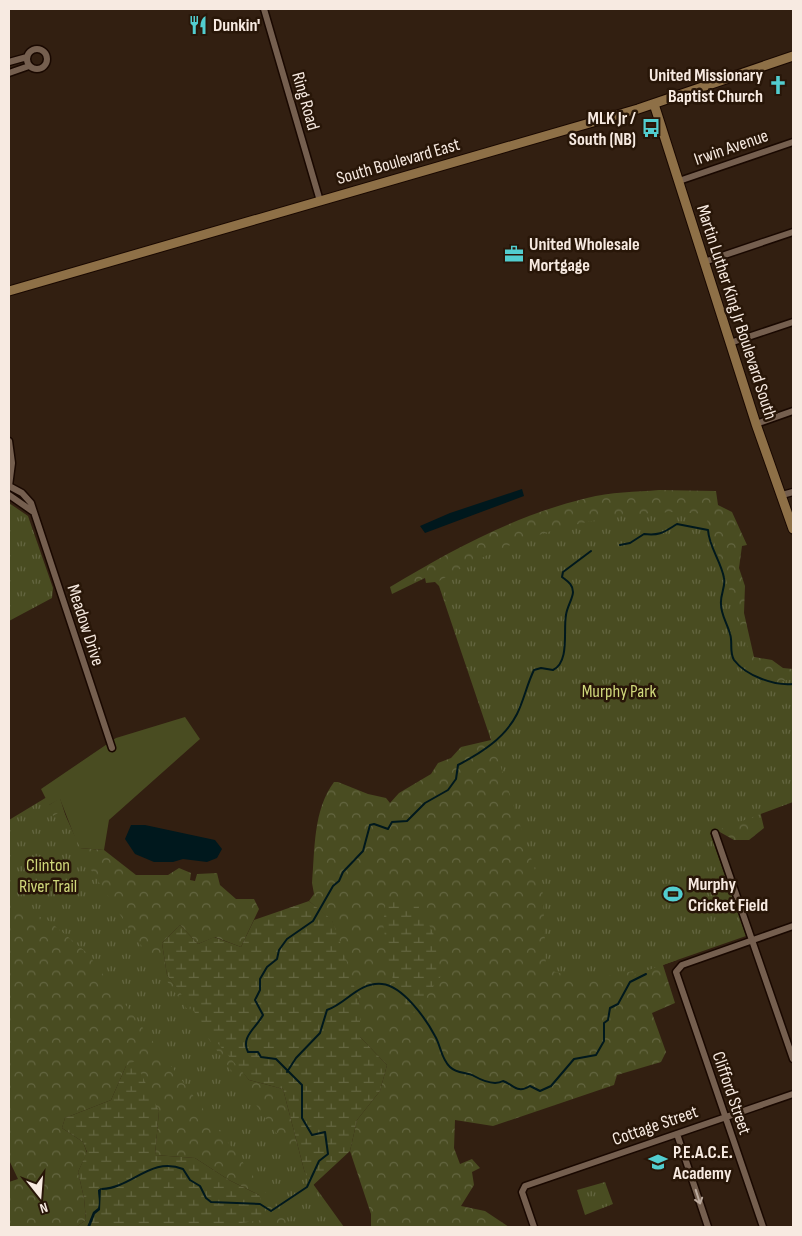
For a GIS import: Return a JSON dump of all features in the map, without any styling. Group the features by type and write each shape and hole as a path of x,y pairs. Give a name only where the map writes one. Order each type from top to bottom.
{"street":[{"name":"Ring Road","path":"264,9 320,201"},
{"path":"9,62 27,57 32,50 44,53 46,59 42,68 33,69 29,66 9,72"},
{"name":"South Boulevard East","path":"9,292 654,104 793,56"},
{"path":"27,57 29,66"},
{"name":"Martin Luther King Jr Boulevard South","path":"654,104 756,424 793,529"},
{"name":"Irwin Avenue","path":"678,181 793,142"},
{"path":"704,262 793,232"},
{"path":"730,343 793,322"},
{"path":"756,424 793,411"},
{"path":"9,441 12,463 9,486"},
{"name":"Meadow Drive","path":"9,486 28,499 112,748"},
{"path":"782,495 793,492"},
{"path":"9,495 32,511"},
{"path":"715,833 793,1059"},
{"path":"752,941 793,926"},
{"name":"Clifford Street","path":"752,941 678,968 676,976 763,1227"},
{"name":"Cottage Street","path":"534,1227 522,1192 526,1186 793,1094"},
{"path":"678,1134 708,1227"}],"green space":[{"path":"659,490 716,491 718,505 732,512 747,545 742,546 739,568 745,586 744,613 754,657 772,660 783,668 793,669 793,708 760,811 764,828 749,840 734,840 702,822 677,960 663,965 675,1003 652,1013 666,1052 661,1062 617,1075 614,1085 493,1126 455,1120 454,1148 460,1164 472,1159 480,1168 472,1172 474,1185 461,1206 485,1211 509,1227 371,1227 371,1214 350,1151 357,1120 380,1091 387,1065 360,1037 360,1005 332,921 309,901 314,894 312,883 316,831 322,805 334,782 386,798 390,803 399,793 431,774 438,763 451,758 461,747 491,740 439,586 435,582 426,583 425,578 392,594 390,587 437,559 535,514 596,496"},
{"path":"9,503 28,516 53,588 52,598 9,621"},
{"name":"Murphy Park","path":"674,512 705,514 761,688 793,678 793,802 710,833 746,936 634,975 633,971 600,977 568,975 546,969 543,894 439,581 466,565 494,552 552,531 612,517"},
{"path":"185,717 200,739 109,820 104,850 79,848 60,799 49,805 41,789 116,738"},
{"name":"Clinton River Trail","path":"47,797 53,816 63,810 89,867 128,927 344,1227 291,1227 87,953 49,921 9,903 9,820"},
{"path":"60,798 69,827 79,848 104,850 136,875 168,875 179,868 191,873 190,880 195,881 197,874 217,873 220,885 236,899 254,899 259,909 241,947 215,937 198,944 180,925 162,943 167,975 249,1080 283,1089 309,1189 296,1227 216,1227 228,1224 259,1195 229,1180 195,1158 155,1155 159,1111 126,1066 111,1100 65,1118 62,1128 83,1142 87,1153 78,1172 84,1198 86,1220 76,1227 9,1227 9,1182 18,1179 9,1160 9,863 49,805"},
{"path":"399,899 418,906 433,932 441,976 411,1017 390,972 383,923 386,902"},
{"path":"309,901 332,920 360,1005 360,1037 387,1065 380,1091 357,1120 350,1151 309,1189 283,1089 249,1080 215,1040 167,975 162,943 180,925 198,944 214,937 241,947 254,920"},
{"path":"135,1061 159,1111 155,1155 195,1158 229,1180 259,1195 268,1219 216,1227 76,1227 86,1220 84,1198 78,1172 87,1152 83,1142 62,1128 65,1118 111,1100 126,1066"},
{"path":"605,1182 613,1204 585,1215 577,1190"}],"water":[{"path":"522,489 524,496 425,533 420,526 450,513"},
{"path":"131,825 145,825 215,840 222,849 217,858 207,862 183,859 173,862 154,862 135,854 125,839"},
{"path":"101,1188 100,1210 95,1214 90,1227 87,1227 93,1212 98,1208 98,1190"}],"waterway":[{"path":"620,545 630,543 644,534 662,533 677,524 708,530 710,542 724,578 721,608 731,637 734,660 746,671 761,679 770,682 793,684"},
{"path":"102,1189 123,1184 151,1169 161,1166 172,1166 183,1169 190,1180 200,1186 206,1198 211,1202 260,1204 271,1211 307,1187 319,1161 328,1154 325,1132 312,1135 302,1118 302,1085 276,1059 261,1057 258,1052 248,1052 246,1042 250,1032 263,1015 255,1000 260,990 260,979 267,967 277,959 279,950 287,939 313,921 333,886 339,881 343,872 363,851 370,825 374,824 388,829 392,822 407,821 425,803 448,790 456,779 458,765 492,744 512,723 534,670 541,668 553,670 558,666 564,653 565,621 573,592 571,585 562,577 563,572 591,551"},
{"path":"287,1072 296,1058 320,1033 327,1010 366,986 382,984 398,991 413,1004 431,1029 447,1064 453,1069 488,1082 496,1083 503,1081 519,1089 530,1086 540,1091 551,1086 574,1059 596,1055 604,1041 604,1023 608,1020 610,1008 618,1004 630,982 646,974"}],"place":[{"name":"Dunkin'","path":"198,25"},
{"name":"United Missionary Baptist Church","path":"778,85"},
{"name":"MLK Jr / South (NB)","path":"651,128"},
{"name":"United Wholesale Mortgage","path":"514,254"},
{"name":"Murphy Cricket Field","path":"673,894"},
{"name":"P.E.A.C.E. Academy","path":"658,1162"}]}
